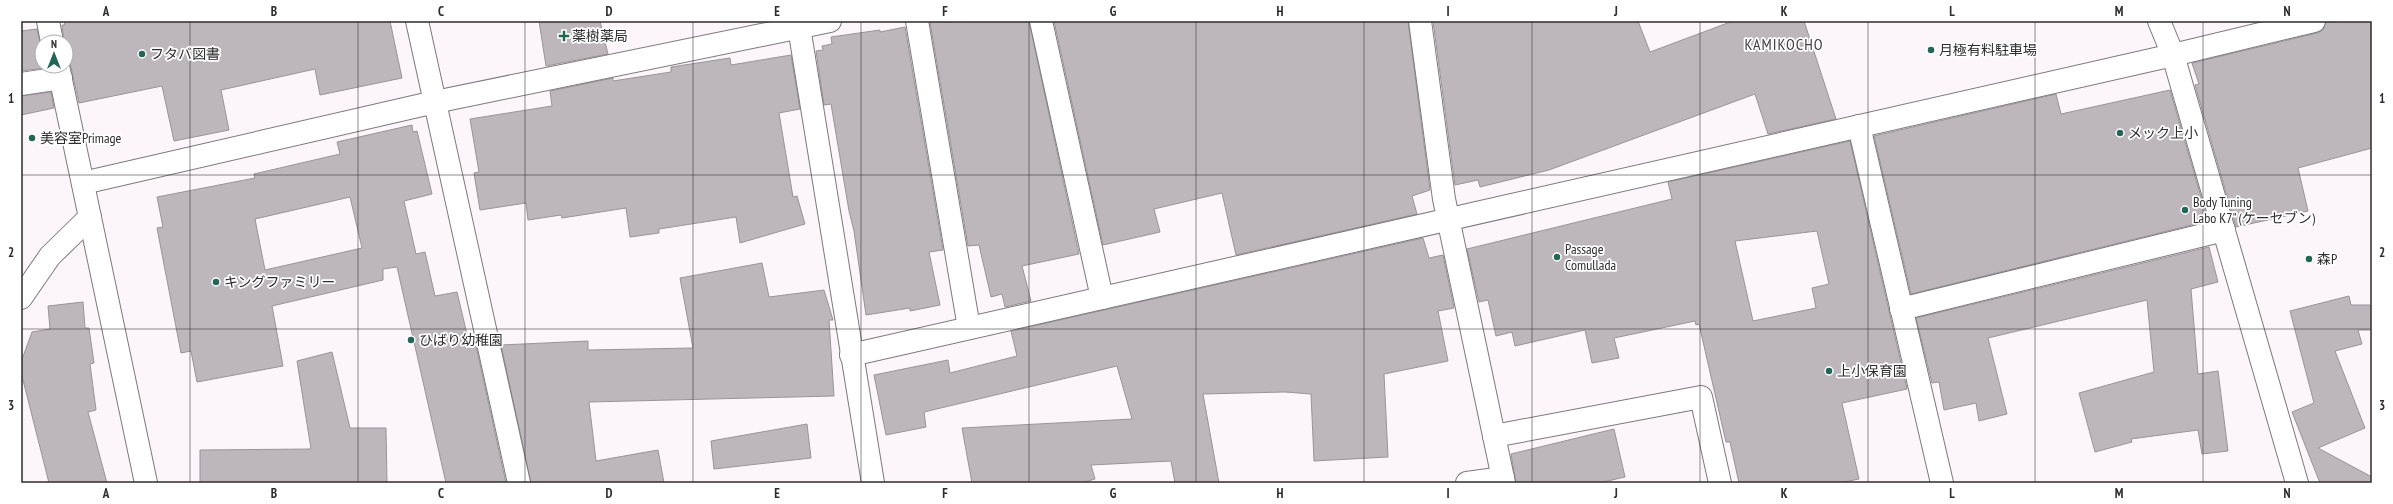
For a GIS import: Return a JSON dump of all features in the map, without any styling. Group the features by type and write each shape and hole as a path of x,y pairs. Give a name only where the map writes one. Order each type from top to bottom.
{"street":[{"path":"48,21 50,34"},
{"path":"417,21 519,483"},
{"path":"83,183 435,102 799,24 830,21"},
{"path":"917,21 969,328"},
{"path":"1040,21 1102,298"},
{"path":"1420,21 1448,218 1503,480 1467,483"},
{"path":"2159,21 2173,55 2297,483"},
{"path":"852,355 1448,218 2173,55 2314,21"},
{"path":"799,24 873,483"},
{"path":"21,84 53,74"},
{"path":"59,74 146,483"},
{"path":"1858,126 1942,483"},
{"path":"21,298 50,256 90,217"},
{"path":"1901,309 2224,230"},
{"path":"1494,436 1701,397 1720,483"}],"building":[{"path":"64,21 390,21 402,78 320,95 315,69 221,90 229,130 174,141 162,86 79,103 72,74 74,74 74,34 63,34 62,25 65,25"},
{"name":"薬樹薬局","path":"539,21 600,21 608,54 546,66"},
{"path":"1029,21 1079,254 1022,266 1031,301 1005,307 1002,294 991,297 979,245 968,246 930,22"},
{"path":"1054,21 1408,21 1430,190 1412,196 1417,214 1236,255 1222,193 1154,209 1160,232 1103,245"},
{"path":"1433,21 1638,21 1650,52 1733,21 1804,21 1836,119 1768,134 1755,94 1549,170 1480,187 1478,180 1455,185"},
{"path":"2372,21 2372,148 2298,168 2308,211 2236,227 2195,85 2199,84 2192,63 2317,33 2323,30 2326,22"},
{"path":"905,27 943,250 929,252 940,305 910,311 910,308 866,315 854,231 849,211 831,104 824,105 816,51 823,50 822,46 832,44 831,37 880,30 880,32"},
{"path":"37,29 38,34 34,34 34,69 21,71 21,31"},
{"path":"791,55 800,109 779,113 793,197 797,196 805,224 740,243 736,217 659,229 659,233 630,237 626,208 562,218 561,215 528,220 526,203 480,210 474,173 479,172 470,119 552,106 550,91 613,78 613,81 671,72 671,67 730,58 731,65"},
{"path":"2170,90 2208,221 1911,294 1874,136 2056,94 2061,114"},
{"path":"51,92 54,108 21,115 21,96"},
{"path":"412,125 413,132 417,131 432,194 404,201 416,254 425,252 435,296 457,292 470,347 476,346 506,483 446,483 397,267 383,269 383,280 272,306 283,366 197,382 191,351 181,353 157,228 163,227 157,197 255,178 254,174 340,154 337,142","holes":["350,197 362,248 265,270 255,219"]},
{"path":"1850,141 1907,389 1842,403 1859,479 1839,483 1739,483 1730,442 1726,442 1699,324 1696,325 1695,321 1614,338 1619,358 1592,363 1585,330 1515,346 1512,332 1496,336 1488,300 1479,302 1467,249 1672,199 1668,182","holes":["1817,231 1829,284 1812,288 1816,308 1753,321 1735,241"]},
{"path":"1423,238 1429,258 1443,255 1454,308 1438,311 1448,361 1384,374 1388,457 1314,461 1311,394 1285,392 1203,394 1219,483 1175,483 1171,461 1091,465 1095,479 1081,483 972,483 962,428 1132,419 1117,366 924,412 926,427 886,435 874,375 948,360 950,373 1017,356 1011,331"},
{"path":"2209,247 2218,282 2191,289 2198,374 2218,371 2228,451 2202,454 2198,430 2131,439 2132,442 2095,452 2079,393 2154,372 2147,300 1988,338 2007,414 1979,421 1976,403 1944,410 1939,382 1932,383 1916,318"},
{"path":"762,263 769,297 824,290 833,320 829,320 834,396 589,402 596,461 658,450 664,483 531,483 501,345 588,341 588,350 693,348 680,278"},
{"path":"2349,296 2351,305 2372,305 2372,330 2358,330 2362,344 2335,351 2365,428 2318,448 2372,477 2372,483 2320,483 2292,412 2314,403 2290,311"},
{"path":"83,302 85,328 89,328 94,363 90,364 96,410 88,412 107,483 49,483 21,372 21,362 32,332 50,329 48,306"},
{"path":"332,352 350,428 386,428 387,483 200,483 200,450 311,449 297,361"},
{"path":"807,424 811,458 714,469 711,441"},
{"path":"1614,429 1625,477 1599,483 1516,483 1511,454"}],"place":[{"name":"薬樹薬局","path":"564,36"},
{"name":"月極有料駐車場","path":"1931,50"},
{"name":"フタバ図書","path":"142,54"},
{"name":"メック上小","path":"2120,133"},
{"name":"美容室Primage","path":"32,138"},
{"name":"Body Tuning Labo K7\" (ケーセブン)","path":"2185,210"},
{"name":"Passage Comullada","path":"1557,257"},
{"name":"森P","path":"2309,259"},
{"name":"キングファミリー","path":"216,282"},
{"name":"ひばり幼稚園","path":"411,340"},
{"name":"上小保育園","path":"1829,371"}],"district":[{"name":"KAMIKOCHO","path":"1784,44"}]}
